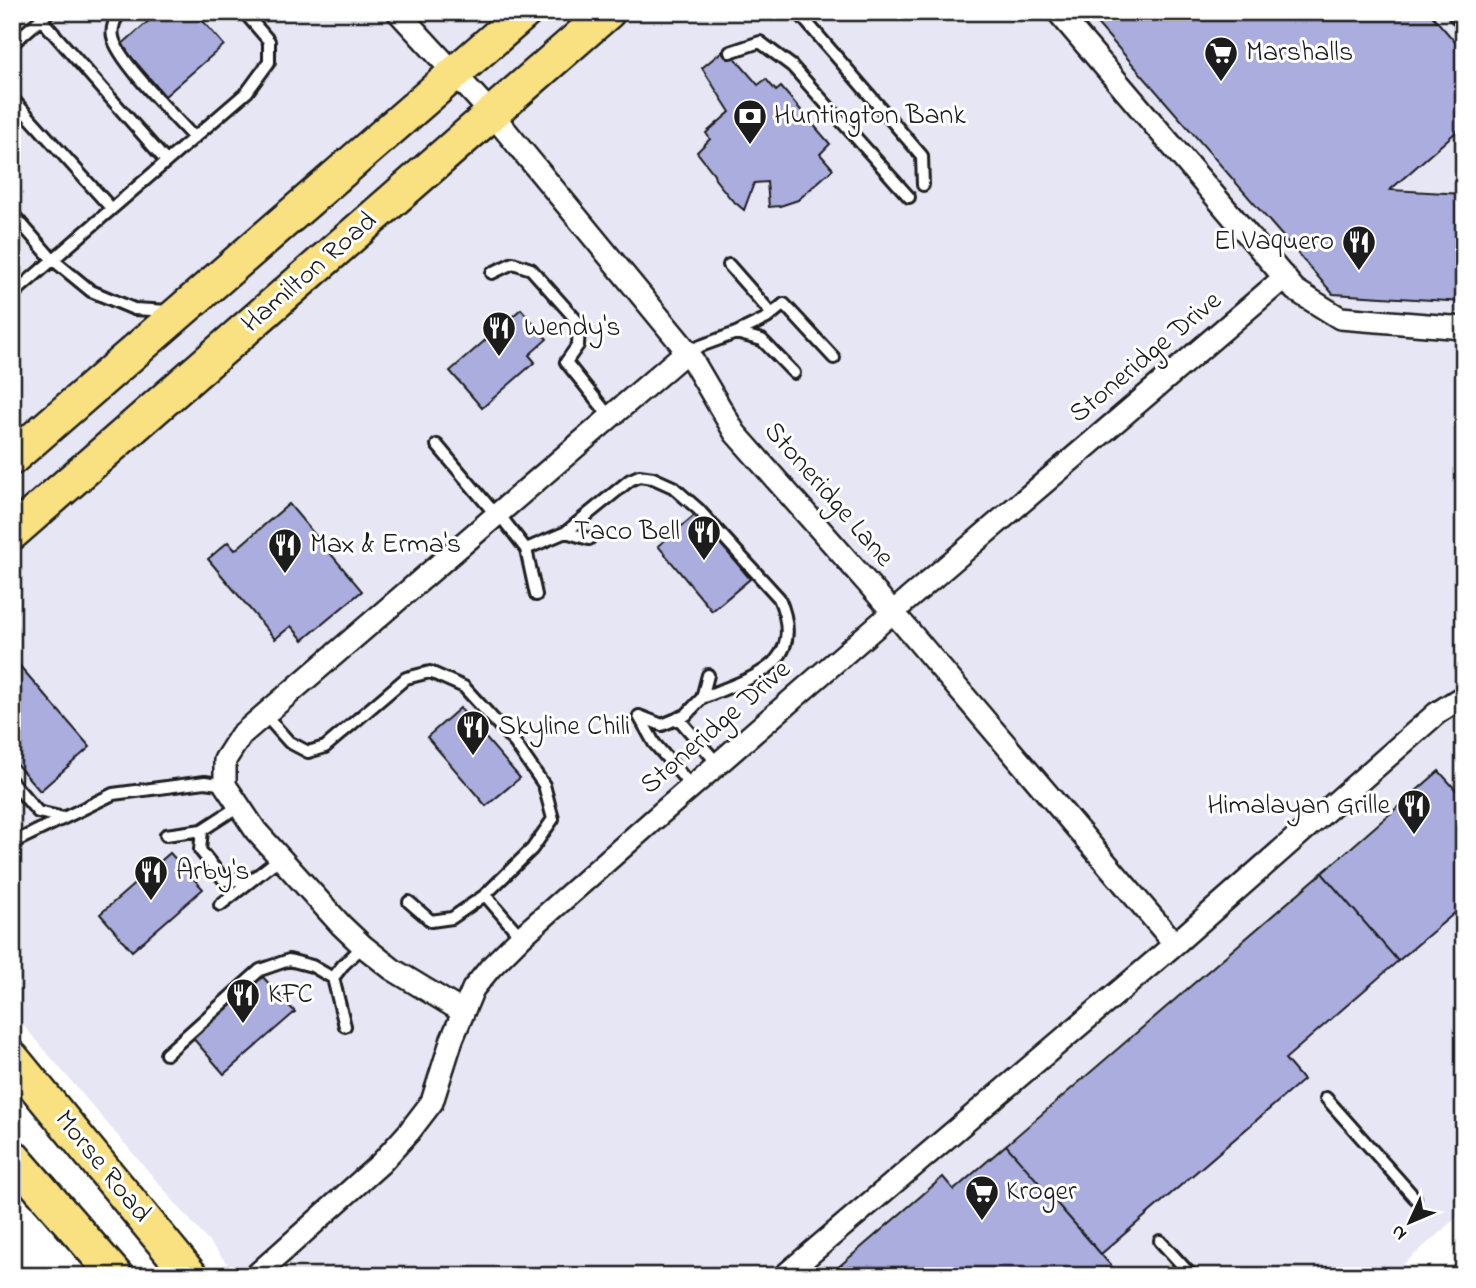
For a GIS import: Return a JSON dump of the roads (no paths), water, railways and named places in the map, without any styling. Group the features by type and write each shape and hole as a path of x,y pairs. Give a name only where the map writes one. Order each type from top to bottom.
{"main road":[{"name":"Hamilton Road","path":"12,458 525,12"},
{"name":"Hamilton Road","path":"12,533 608,12"},
{"name":"Morse Road","path":"12,1058 191,1276"},
{"name":"Morse Road","path":"12,1156 116,1276"}],"street":[{"path":"398,12 454,72"},
{"path":"1058,12 1295,289 1340,318 1464,328"},
{"name":"Stoneridge Lane","path":"454,72 492,114 687,351 735,433 893,612 1175,944"},
{"name":"Stoneridge Drive","path":"255,1276 381,1163 409,1132 432,1102 452,1039 473,989 521,937 893,612 1285,277"},
{"path":"463,1012 391,969 341,925 256,831 225,785 225,760 241,735 687,351"},
{"path":"784,1276 1175,944 1437,713 1464,698"}],"lane":[{"path":"121,12 116,17 113,36 124,60 194,138"},
{"path":"12,295 247,92 269,62 269,41 244,12"},
{"path":"798,12 922,156 923,185"},
{"path":"1452,12 1464,26"},
{"path":"12,44 45,16 166,161"},
{"path":"730,52 760,42 792,66 909,197"},
{"path":"12,97 111,208"},
{"path":"12,213 52,259 91,291 134,309 181,312"},
{"path":"492,273 513,264 531,269 579,323 578,345 566,362 610,417"},
{"path":"729,265 772,314"},
{"path":"687,351 767,318 784,304 834,358"},
{"path":"736,333 762,340 794,373"},
{"path":"437,445 526,549 536,595"},
{"path":"526,549 566,532 630,480 639,476 653,478 673,486 698,509 779,598 789,629 780,657 750,678 702,698 686,715 662,725 639,716 654,743 691,787"},
{"path":"566,532 589,539"},
{"path":"265,715 289,742 308,752 325,747 406,678 430,672 464,687 515,743 544,785 553,819 532,849 488,892 452,918 431,921 409,902"},
{"path":"702,698 708,675"},
{"path":"678,718 718,764"},
{"path":"12,782 38,812 64,818"},
{"path":"12,843 113,794 205,782 225,785"},
{"path":"166,835 202,830 239,806"},
{"path":"202,830 200,850 224,880 251,880"},
{"path":"220,905 280,858"},
{"path":"488,892 521,937"},
{"path":"333,978 363,946"},
{"path":"166,1054 260,970 289,960 312,966 333,978 345,1026"},
{"path":"1326,1098 1415,1198"},
{"path":"1160,1241 1192,1276"}],"place":[{"name":"Marshalls","path":"1221,83"},
{"name":"Huntington Bank","path":"750,146"},
{"name":"El Vaquero","path":"1359,272"},
{"name":"Wendy's","path":"499,358"},
{"name":"Taco Bell","path":"704,562"},
{"name":"Max & Erma's","path":"285,575"},
{"name":"Skyline Chili","path":"473,757"},
{"name":"Himalayan Grille","path":"1414,836"},
{"name":"Arby's","path":"151,902"},
{"name":"KFC","path":"243,1025"},
{"name":"Kroger","path":"982,1222"}]}
